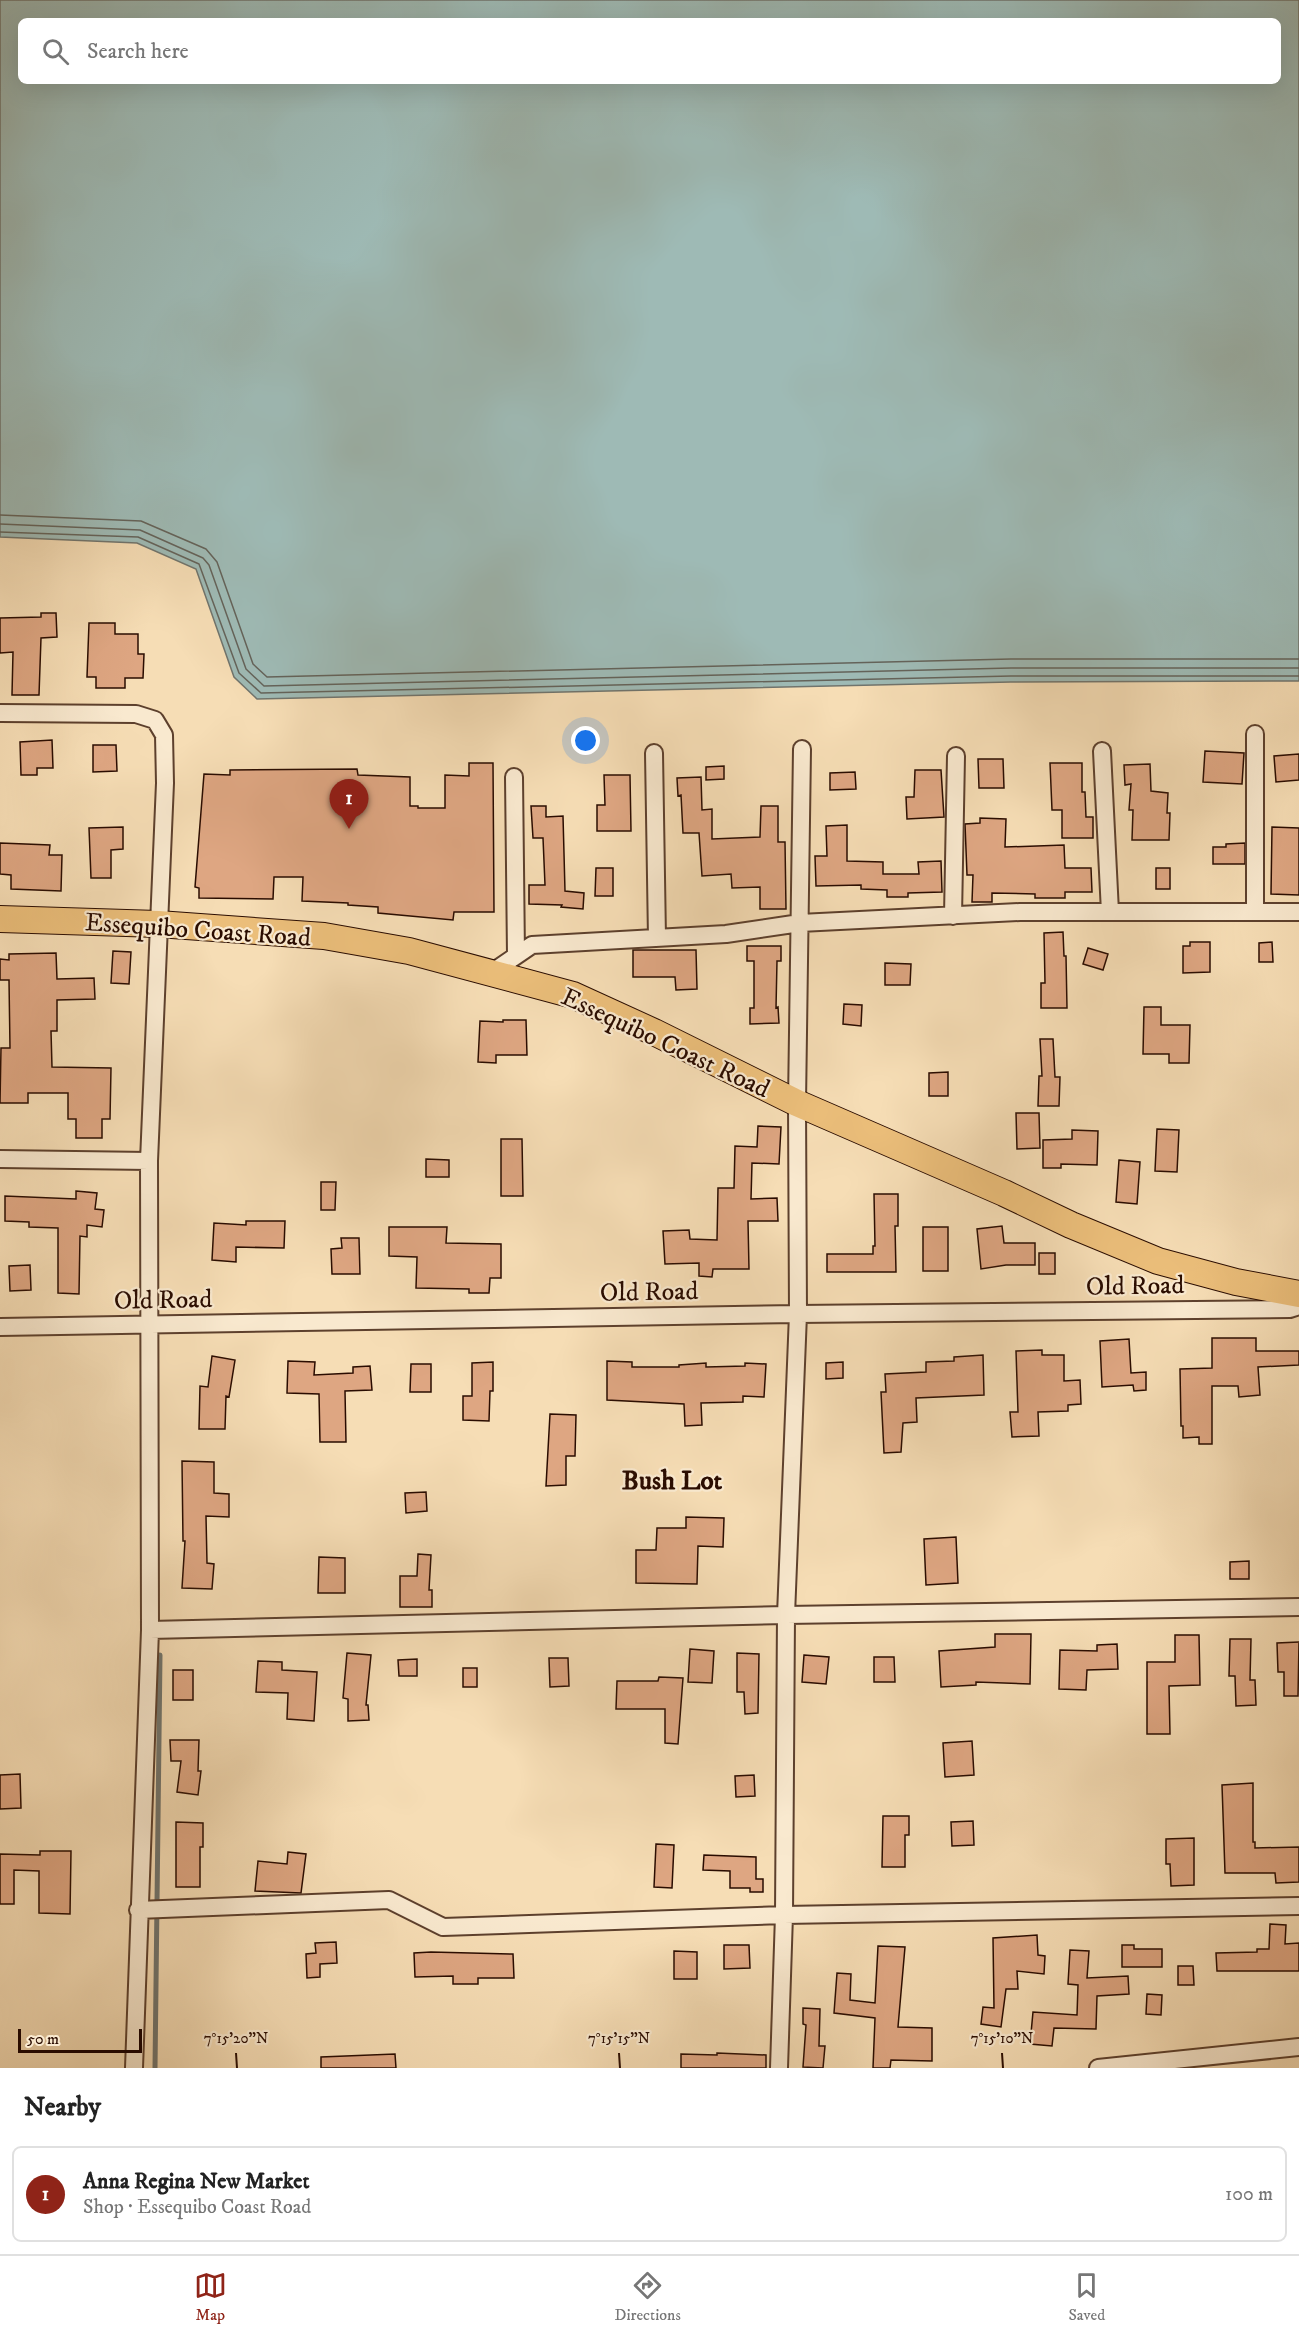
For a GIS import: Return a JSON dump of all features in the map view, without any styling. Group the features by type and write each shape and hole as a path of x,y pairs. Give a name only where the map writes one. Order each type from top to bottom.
{"main road":[{"name":"Essequibo Coast Road","path":"0,919 158,924 324,936 409,951 573,995 797,1103 1004,1193 1071,1225 1158,1261 1236,1282 1299,1294"}],"street":[{"path":"0,712 136,714 151,718 158,723 164,735 165,783 149,1161 150,1630 143,1910 134,2068"},
{"path":"1255,734 1255,911"},
{"path":"779,2068 784,1915 786,1615 798,1314 797,1103 802,749"},
{"path":"1102,751 1110,912"},
{"path":"654,753 657,938"},
{"path":"953,916 956,756"},
{"path":"514,777 516,956"},
{"path":"491,973 532,945 726,934 800,923 1020,912 1299,912"},
{"path":"0,1159 149,1161"},
{"name":"Old Road","path":"0,1327 798,1314 1290,1309 1299,1306"},
{"path":"150,1630 786,1615 1299,1607"},
{"path":"143,1910 389,1900 443,1927 784,1915 1299,1906"},
{"path":"1098,2068 1299,2046"}],"water":[{"path":"0,0 1299,0 1299,681 1011,682 257,699 234,677 196,569 137,543 0,537"}],"building":[{"path":"41,613 56,613 57,637 41,638 39,695 12,695 13,652 0,653 0,618 41,617"},
{"path":"89,623 115,623 115,634 138,634 138,654 144,654 143,678 125,678 125,688 96,688 96,677 87,677"},
{"path":"52,740 53,768 37,768 37,775 21,775 20,742"},
{"path":"93,745 116,745 117,771 93,772"},
{"path":"1205,751 1244,753 1242,784 1203,782"},
{"path":"1299,754 1299,780 1276,782 1274,756"},
{"path":"978,759 1003,759 1004,788 979,788"},
{"path":"469,763 493,763 494,912 454,912 453,920 378,913 378,907 348,905 348,903 302,901 303,877 274,877 273,899 199,898 199,888 195,887 204,774 230,775 230,770 357,769 358,775 410,777 410,806 445,808 445,775 469,776"},
{"path":"1050,763 1082,763 1082,792 1085,792 1086,817 1093,817 1093,838 1062,838 1062,810 1052,810"},
{"path":"1150,764 1151,791 1168,793 1169,840 1132,840 1133,810 1129,810 1131,784 1125,785 1124,765"},
{"path":"724,766 724,779 706,780 706,767"},
{"path":"915,770 941,770 944,817 907,819 906,797 914,797"},
{"path":"855,772 856,789 830,790 830,773"},
{"path":"604,775 630,775 631,831 597,831 597,805 605,805"},
{"path":"701,777 702,810 712,809 712,839 760,837 761,806 778,806 778,842 785,842 786,909 760,909 760,887 732,888 731,874 702,876 699,833 683,833 681,795 678,796 677,778"},
{"path":"531,806 546,806 546,817 563,816 565,891 584,893 583,909 561,907 562,905 529,904 529,885 545,885 543,838 533,838"},
{"path":"980,818 1006,819 1005,847 1064,845 1065,868 1091,868 1092,892 1065,892 1065,898 1035,898 1035,894 992,893 992,902 972,902 973,875 967,875 965,824 980,823"},
{"path":"847,825 847,861 883,862 883,874 919,874 918,862 941,861 942,892 908,893 908,897 887,897 887,890 861,889 861,885 816,886 815,856 827,856 826,826"},
{"path":"123,827 123,849 111,850 111,878 91,878 89,828"},
{"path":"1272,827 1299,828 1299,895 1271,894"},
{"path":"0,843 50,845 49,855 62,855 61,891 11,889 11,875 0,874"},
{"path":"1245,843 1245,864 1213,864 1213,847"},
{"path":"596,868 613,868 613,896 595,896"},
{"path":"1156,868 1170,868 1170,889 1156,889"},
{"path":"1063,932 1067,1008 1041,1008 1041,983 1045,983 1044,933"},
{"path":"1190,942 1210,942 1210,972 1183,973 1183,946 1190,946"},
{"path":"1272,942 1273,962 1259,962 1259,943"},
{"path":"747,946 781,946 781,961 777,961 776,1008 778,1007 779,1023 750,1024 750,1008 754,1008 754,961 747,961"},
{"path":"1088,948 1108,954 1103,970 1083,964"},
{"path":"633,950 696,950 697,989 676,990 675,977 633,977"},
{"path":"113,951 131,952 129,984 111,983"},
{"path":"56,953 57,979 94,978 95,999 57,1000 57,1031 51,1031 52,1067 111,1068 110,1119 102,1119 102,1138 76,1138 76,1119 68,1119 68,1093 28,1093 28,1103 0,1103 1,1048 10,1048 9,980 0,980 0,959 9,960 9,954"},
{"path":"885,963 911,964 910,985 885,985"},
{"path":"844,1004 862,1005 861,1026 843,1024"},
{"path":"1144,1007 1161,1007 1161,1025 1190,1025 1189,1063 1169,1063 1169,1054 1143,1054"},
{"path":"503,1020 526,1020 527,1055 496,1055 496,1063 478,1062 480,1021 503,1022"},
{"path":"1040,1039 1053,1039 1055,1077 1060,1077 1059,1106 1038,1106 1039,1076 1042,1076"},
{"path":"948,1072 948,1096 929,1096 929,1073"},
{"path":"1016,1113 1039,1113 1040,1148 1017,1149"},
{"path":"758,1126 781,1127 779,1164 752,1163 751,1199 777,1198 778,1221 748,1221 749,1269 713,1269 712,1277 699,1276 699,1263 665,1264 663,1231 689,1230 690,1239 717,1240 718,1188 734,1188 735,1146 757,1147"},
{"path":"1157,1129 1179,1130 1177,1172 1155,1171"},
{"path":"1072,1130 1098,1131 1097,1165 1061,1164 1061,1168 1043,1168 1043,1140 1072,1139"},
{"path":"501,1139 522,1139 523,1196 501,1196"},
{"path":"426,1159 449,1160 449,1177 426,1177"},
{"path":"1119,1160 1140,1162 1137,1204 1116,1202"},
{"path":"321,1182 336,1182 335,1210 321,1210"},
{"path":"76,1191 97,1193 95,1209 104,1210 102,1227 87,1225 87,1237 80,1236 79,1294 58,1293 58,1228 29,1227 29,1222 5,1221 5,1196 76,1199"},
{"path":"874,1194 898,1194 898,1226 895,1226 896,1272 827,1272 827,1254 873,1254 873,1246 875,1246"},
{"path":"246,1221 285,1221 284,1248 236,1247 236,1262 212,1260 214,1223 246,1225"},
{"path":"1002,1226 1004,1243 1035,1243 1035,1265 1006,1265 981,1269 977,1229"},
{"path":"389,1227 447,1227 446,1243 501,1244 501,1278 490,1278 489,1293 469,1293 469,1289 416,1288 417,1257 389,1256"},
{"path":"923,1227 948,1227 948,1271 923,1271"},
{"path":"341,1238 359,1238 360,1274 332,1274 331,1249 342,1248"},
{"path":"1039,1253 1055,1253 1055,1274 1039,1274"},
{"path":"30,1265 31,1290 10,1291 9,1266"},
{"path":"1212,1338 1256,1338 1256,1351 1299,1351 1299,1365 1258,1367 1260,1395 1239,1397 1238,1386 1212,1386 1212,1444 1199,1444 1199,1437 1183,1438 1180,1369 1212,1368"},
{"path":"1129,1339 1131,1373 1146,1372 1146,1390 1134,1391 1133,1385 1102,1387 1100,1341"},
{"path":"1042,1350 1042,1355 1064,1355 1064,1381 1080,1380 1081,1404 1068,1405 1068,1411 1038,1412 1039,1436 1012,1437 1010,1412 1018,1412 1016,1351"},
{"path":"983,1355 984,1395 916,1398 917,1422 903,1423 901,1452 884,1453 881,1392 886,1392 885,1374 926,1372 926,1362 954,1361 954,1357"},
{"path":"212,1356 235,1360 229,1397 226,1396 225,1429 199,1429 200,1386 208,1387"},
{"path":"288,1361 315,1362 314,1375 353,1373 353,1367 370,1366 372,1390 345,1391 346,1442 320,1442 319,1394 287,1393"},
{"path":"607,1361 632,1362 632,1367 679,1367 679,1365 706,1363 706,1367 745,1366 745,1363 766,1364 764,1397 743,1396 743,1402 701,1403 702,1425 685,1426 684,1404 607,1400"},
{"path":"493,1362 493,1391 490,1391 489,1421 463,1420 463,1396 472,1396 472,1363"},
{"path":"843,1362 843,1378 826,1379 826,1363"},
{"path":"411,1364 431,1364 431,1392 410,1392"},
{"path":"550,1414 576,1415 575,1456 566,1456 566,1485 546,1486"},
{"path":"182,1461 214,1462 214,1493 229,1494 229,1517 206,1516 207,1563 214,1564 212,1589 182,1588 185,1541 183,1541"},
{"path":"426,1492 427,1511 406,1513 405,1493"},
{"path":"686,1517 724,1518 723,1547 698,1546 697,1584 636,1583 636,1550 656,1550 657,1528 686,1528"},
{"path":"956,1537 958,1583 926,1585 924,1539"},
{"path":"418,1554 431,1555 429,1590 432,1590 432,1607 400,1607 400,1576 417,1576"},
{"path":"319,1557 345,1558 345,1593 318,1593"},
{"path":"1249,1561 1249,1579 1230,1579 1230,1562"},
{"path":"995,1634 1031,1634 1030,1684 976,1682 976,1685 941,1687 939,1651 995,1647"},
{"path":"1175,1635 1199,1635 1200,1685 1169,1686 1170,1734 1147,1734 1147,1662 1175,1662"},
{"path":"1230,1639 1251,1639 1250,1680 1255,1680 1256,1705 1236,1706 1235,1676 1229,1676"},
{"path":"1299,1642 1298,1696 1284,1696 1284,1672 1278,1672 1277,1643"},
{"path":"1117,1644 1118,1669 1087,1670 1086,1690 1059,1689 1060,1650 1097,1651 1097,1645"},
{"path":"690,1649 714,1651 712,1683 688,1682"},
{"path":"347,1653 371,1655 366,1705 368,1705 369,1720 348,1721 348,1699 343,1698"},
{"path":"737,1653 759,1654 758,1713 745,1714 744,1692 737,1692"},
{"path":"804,1655 829,1657 826,1684 802,1682"},
{"path":"874,1657 894,1657 895,1682 874,1682"},
{"path":"549,1658 568,1658 569,1686 550,1687"},
{"path":"417,1659 417,1676 399,1676 398,1660"},
{"path":"258,1661 282,1662 282,1670 317,1672 314,1721 287,1719 288,1693 256,1692"},
{"path":"463,1668 477,1668 477,1687 463,1687"},
{"path":"173,1670 193,1670 193,1700 173,1700"},
{"path":"659,1677 683,1678 678,1744 665,1743 665,1709 616,1709 617,1681 658,1681"},
{"path":"170,1740 199,1740 198,1771 201,1771 198,1795 177,1792 181,1761 171,1761"},
{"path":"972,1741 974,1775 945,1777 943,1743"},
{"path":"20,1774 21,1808 0,1809 0,1775"},
{"path":"754,1775 755,1796 736,1797 735,1776"},
{"path":"1253,1783 1253,1842 1255,1842 1255,1848 1299,1847 1299,1882 1276,1883 1275,1873 1225,1873 1222,1785"},
{"path":"883,1816 909,1816 909,1835 905,1835 905,1867 882,1867"},
{"path":"973,1821 974,1845 952,1846 951,1822"},
{"path":"176,1822 203,1823 203,1847 200,1847 200,1887 176,1887"},
{"path":"1194,1838 1194,1885 1171,1886 1170,1864 1166,1864 1166,1839"},
{"path":"656,1844 674,1845 672,1888 654,1887"},
{"path":"40,1851 71,1851 70,1914 39,1913 39,1871 14,1870 14,1904 0,1904 0,1854 40,1855"},
{"path":"288,1852 306,1854 301,1893 255,1891 258,1861 287,1864"},
{"path":"704,1855 756,1857 756,1879 763,1879 763,1892 750,1892 750,1888 730,1888 730,1871 703,1870"},
{"path":"1270,1924 1286,1925 1285,1944 1299,1943 1299,1971 1217,1971 1216,1953 1257,1952 1257,1949 1269,1949"},
{"path":"1037,1935 1038,1955 1045,1956 1044,1974 1017,1971 1018,1989 1006,1989 1001,2027 981,2024 983,2007 994,2008 993,1938"},
{"path":"336,1942 337,1963 320,1964 320,1977 307,1978 306,1954 316,1953 315,1943"},
{"path":"724,1945 749,1945 750,1968 724,1969"},
{"path":"1122,1945 1134,1945 1134,1949 1162,1949 1162,1967 1122,1967"},
{"path":"878,1946 905,1947 898,2027 932,2028 932,2061 891,2060 890,2068 873,2068 875,2018 834,2013 837,1973 851,1974 850,2000 875,2003"},
{"path":"1070,1950 1089,1951 1087,1978 1128,1976 1129,1994 1097,1996 1096,2029 1054,2028 1052,2046 1030,2044 1033,2012 1077,2015 1078,1985 1068,1984"},
{"path":"674,1951 697,1952 697,1979 674,1979"},
{"path":"414,1953 513,1954 514,1978 478,1978 478,1984 453,1984 453,1976 415,1977"},
{"path":"1178,1966 1193,1966 1194,1985 1178,1985"},
{"path":"1147,1994 1162,1995 1161,2015 1146,2014"},
{"path":"803,2008 820,2009 819,2046 825,2046 823,2068 803,2067 806,2025 803,2024"},
{"path":"717,2053 766,2055 766,2068 681,2068 681,2054 717,2055"},
{"path":"395,2054 396,2068 321,2068 321,2057"}],"waterway":[{"path":"155,2068 160,1655"}],"place":[{"name":"Anna Regina New Market","path":"349,829"}],"district":[{"name":"Bush Lot","path":"672,1480"}]}
